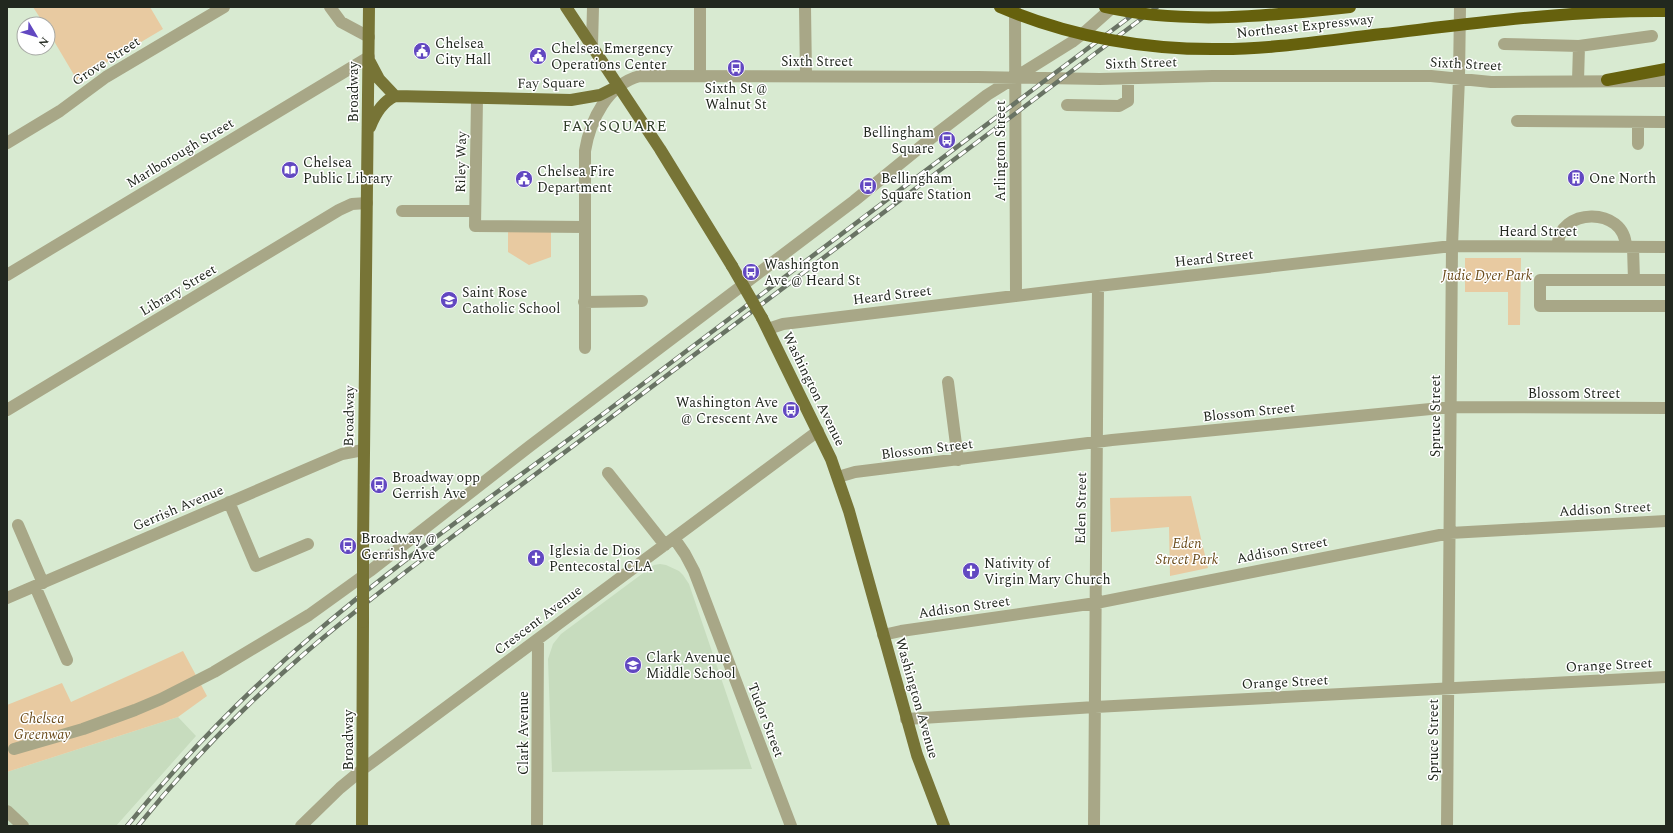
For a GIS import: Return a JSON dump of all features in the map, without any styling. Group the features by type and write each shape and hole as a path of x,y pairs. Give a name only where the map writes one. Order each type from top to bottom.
{"highway":[{"name":"Northeast Expressway","path":"1000,7 1046,24 1085,36 1168,48 1222,49 1305,43 1528,17 1602,12 1666,11"},
{"name":"Northeast Expressway","path":"1105,7 1159,15 1214,17 1292,13 1350,7"},
{"path":"1607,80 1666,69"}],"main road":[{"name":"Broadway","path":"362,826 363,450 369,7"},
{"name":"Washington Avenue","path":"566,7 673,170 732,266 768,329 818,431 838,477 849,511 906,719 923,774 944,826"},
{"path":"368,138 370,127 379,109 385,102 395,96 374,72 369,57"},
{"name":"Fay Square","path":"395,96 505,99 580,99 600,95 618,86"}],"street":[{"name":"Grove Street","path":"7,143 60,111 106,77 224,7"},
{"path":"330,7 341,22 369,37"},
{"path":"592,7 592,46"},
{"path":"700,7 700,75"},
{"path":"805,7 806,76"},
{"name":"Arlington Street","path":"1015,7 1014,78 1016,296"},
{"path":"14,749 83,729 135,710 214,672 309,615 370,571 536,441 854,201 940,131 988,95 1081,35 1113,7"},
{"name":"Spruce Street","path":"1447,826 1452,246 1459,78 1460,7"},
{"path":"1504,44 1579,46 1652,36"},
{"path":"1578,81 1579,46"},
{"name":"Marlborough Street","path":"7,275 369,57"},
{"name":"Sixth Street","path":"618,86 633,77 640,76 700,75 1128,79 1212,76 1436,76 1491,82 1607,80 1666,81"},
{"path":"1067,106 1119,106 1128,101 1128,79"},
{"path":"585,348 585,151 587,141 599,111 618,86"},
{"name":"Riley Way","path":"477,98 475,226 584,227"},
{"path":"1516,121 1666,122"},
{"path":"1638,122 1638,144"},
{"name":"Library Street","path":"7,410 339,210 352,204 367,203"},
{"path":"402,211 475,211"},
{"path":"1558,246 1559,234 1564,227 1578,219 1592,216 1608,220 1617,225 1625,236 1630,247 1634,280"},
{"name":"Heard Street","path":"768,329 782,324 1098,286 1452,246 1666,247"},
{"path":"1666,280 1540,280 1540,306 1666,306"},
{"name":"Eden Street","path":"1094,826 1098,286"},
{"path":"584,302 642,301"},
{"path":"948,382 958,460"},
{"name":"Blossom Street","path":"838,477 856,472 1097,442 1451,407 1666,408"},
{"name":"Crescent Avenue","path":"301,826 340,788 363,770 818,431"},
{"name":"Gerrish Avenue","path":"7,598 342,454 363,450"},
{"name":"Tudor Street","path":"608,473 669,542 685,554 694,571 791,826"},
{"path":"229,502 256,566 308,544"},
{"name":"Addison Street","path":"883,635 901,631 1096,603 1450,533 1666,521"},
{"path":"18,525 67,660"},
{"name":"Clark Avenue","path":"537,826 538,639"},
{"name":"Orange Street","path":"906,719 1095,707 1666,677"},
{"path":"7,811 23,826"}],"shaded area":[{"name":"Clark Avenue Middle School","path":"660,564 679,571 689,584 752,769 552,772 548,659 553,644 561,634 654,565"},
{"path":"178,717 196,736 116,826 7,826 7,772"}],"green space":[{"path":"33,7 150,7 163,29 77,80 56,45 56,16 39,16"},
{"path":"508,232 551,232 551,257 529,265 508,252"},
{"name":"Judie Dyer Park","path":"1465,258 1521,258 1520,325 1508,325 1508,292 1465,292"},
{"name":"Eden Street Park","path":"1191,496 1208,568 1170,576 1169,527 1111,532 1110,498"},
{"name":"Chelsea Greenway","path":"183,651 207,696 178,717 7,772 7,705 62,683 71,702"}],"railway":[{"path":"127,826 195,748 243,699 320,629 355,600 390,572 607,411 1143,7"},
{"path":"138,826 217,736 260,694 342,622 408,570 1157,7"}],"place":[{"name":"Chelsea City Hall","path":"422,51"},
{"name":"Chelsea Emergency Operations Center","path":"538,56"},
{"name":"Sixth St @ Walnut St","path":"736,68"},
{"name":"Bellingham Square","path":"947,140"},
{"name":"Chelsea Public Library","path":"290,170"},
{"name":"One North","path":"1576,178"},
{"name":"Chelsea Fire Department","path":"524,179"},
{"name":"Bellingham Square Station","path":"868,186"},
{"name":"Washington Ave @ Heard St","path":"751,272"},
{"name":"Saint Rose Catholic School","path":"449,300"},
{"name":"Washington Ave @ Crescent Ave","path":"791,410"},
{"name":"Broadway opp Gerrish Ave","path":"379,485"},
{"name":"Broadway @ Gerrish Ave","path":"348,546"},
{"name":"Iglesia de Dios Pentecostal CLA","path":"536,558"},
{"name":"Nativity of Virgin Mary Church","path":"971,571"},
{"name":"Clark Avenue Middle School","path":"633,665"}],"district":[{"name":"FAY SQUARE","path":"615,126"}]}
